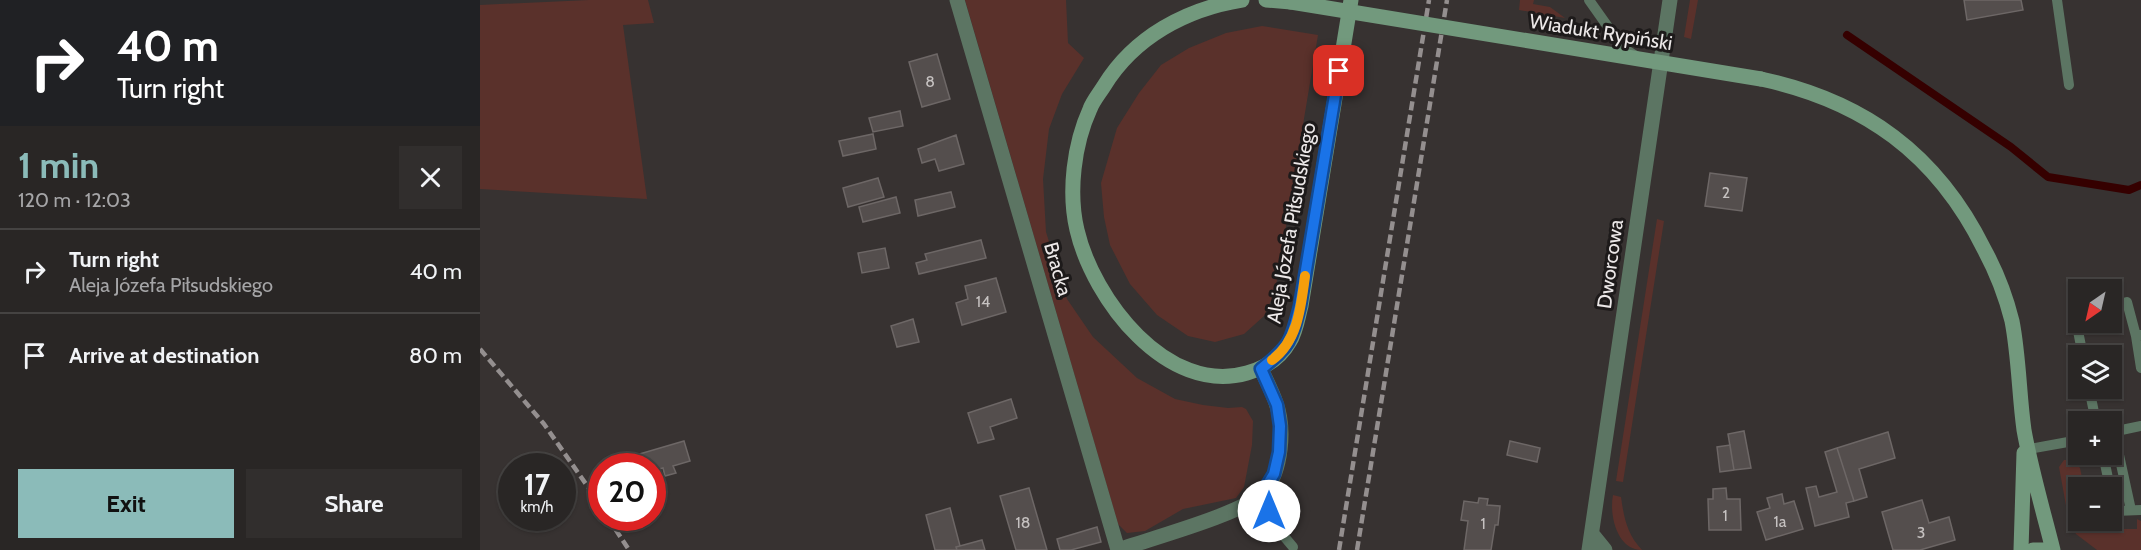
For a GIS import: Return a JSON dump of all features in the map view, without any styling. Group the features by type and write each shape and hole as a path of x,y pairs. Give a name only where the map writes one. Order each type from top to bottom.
{"main road":[{"path":"1242,0 1209,6 1167,25 1116,67 1090,109 1078,144 1073,190 1077,228 1088,266 1113,308 1134,333 1171,361 1203,375 1232,377 1261,369"},
{"name":"Wiadukt Rypiński","path":"1266,0 1291,2 1761,79 1818,95 1859,114 1912,151 1928,166 1969,219 1995,270 2012,321 2025,432"},
{"name":"Aleja Józefa Piłsudskiego","path":"1261,369 1279,355 1291,340 1300,306 1351,0"},
{"path":"2025,432 2053,550 2033,550"},
{"path":"2021,550 2025,432"}],"street":[{"name":"Bracka","path":"957,0 1118,550 1244,507 1263,492 1274,474 1279,452 1280,426 1277,405 1261,369"},
{"name":"Dworcowa","path":"1589,550 1670,0"},
{"path":"1592,534 1605,550"}],"lane":[{"path":"1588,0 1623,48 1659,72"},
{"path":"2057,0 2069,85"},
{"path":"2122,303 2127,302 2138,335 2141,368"},
{"path":"2122,430 2141,426"},
{"path":"2029,449 2068,442"},
{"path":"2122,463 2136,510"},
{"path":"1263,492 1277,528 1293,547"}],"shaded area":[{"path":"648,0 654,23 623,25 647,199 480,189 480,5"},
{"path":"965,0 1066,0 1068,43 1084,58 1062,94 1049,129 1043,179 1046,232 1067,299 1093,337 1137,378 1175,399 1203,405 1246,409 1253,421 1252,445 1244,487 1236,498 1183,509 1145,531 1127,533 1118,524"},
{"path":"1520,0 1534,0 1533,4 1550,7 1565,18 1519,10"},
{"path":"1690,0 1698,0 1691,39 1684,37"},
{"path":"1262,26 1318,35 1275,292 1264,316 1244,334 1215,342 1188,336 1157,315 1130,284 1110,245 1104,217 1101,183 1117,128 1139,93 1161,65 1189,48 1226,33"},
{"path":"1657,219 1664,221 1623,482 1616,481"},
{"path":"2064,460 2068,460 2068,465 2077,465 2080,468 2082,477 2068,477 2068,516 2059,467"},
{"path":"1613,495 1621,497 1627,525 1642,550 1626,544 1621,538 1612,512"},
{"path":"2137,519 2141,521 2141,550 2097,550 2074,531 2137,529"}],"building":[{"path":"1964,0 2021,0 2023,10 1967,20"},
{"path":"937,54 950,99 922,107 909,62"},
{"path":"900,111 903,126 873,132 869,118"},
{"path":"873,134 876,149 843,156 839,141"},
{"path":"956,135 964,164 939,171 935,159 922,163 918,149"},
{"path":"1710,173 1747,178 1742,211 1705,206"},
{"path":"878,178 884,197 848,207 843,188"},
{"path":"951,192 955,207 918,216 915,200"},
{"path":"896,197 900,213 863,222 859,207"},
{"path":"981,240 986,258 919,274 916,263 927,260 925,254"},
{"path":"885,248 889,268 862,273 858,253"},
{"path":"996,278 1006,312 962,325 956,303 968,299 965,286"},
{"path":"913,319 919,342 897,347 891,326"},
{"path":"1011,399 1017,418 990,427 994,439 978,443 968,413"},
{"path":"1744,431 1751,468 1734,470 1728,434"},
{"path":"1888,432 1895,458 1859,469 1867,497 1854,501 1837,448"},
{"path":"684,441 690,461 673,466 676,473 666,476 666,453 643,453"},
{"path":"1510,441 1540,448 1537,462 1507,455"},
{"path":"1730,445 1734,470 1720,472 1717,447"},
{"path":"1837,448 1854,501 1846,503 1849,517 1815,526 1806,488 1816,486 1819,497 1837,492 1825,452"},
{"path":"1029,488 1047,550 1016,550 1000,496"},
{"path":"1726,488 1727,499 1740,499 1741,530 1709,530 1708,499 1713,499 1713,489"},
{"path":"1782,494 1784,504 1794,501 1803,529 1766,540 1757,512 1770,508 1767,498"},
{"path":"1479,498 1488,499 1487,505 1500,506 1498,525 1495,525 1491,550 1464,550 1468,521 1461,520 1464,501 1478,503"},
{"path":"1922,500 1929,523 1949,517 1955,540 1920,550 1893,550 1882,512"},
{"path":"950,508 960,546 956,547 957,550 935,550 926,515"},
{"path":"1097,527 1101,542 1071,550 1060,550 1057,539"},
{"path":"982,540 985,550 957,550 956,547"}],"waterway":[{"path":"1847,35 2011,147 2048,177 2129,190 2141,185"}],"railway":[{"path":"1339,550 1429,0"},
{"path":"1357,550 1447,0"},
{"path":"480,349 544,424 588,487"},
{"path":"617,531 629,550"}],"slow traffic":[{"path":"1272,360 1291,340 1305,276"}],"route":[{"path":"1269,511 1263,492 1274,474 1279,452 1280,426 1277,405 1261,369 1279,355 1291,340 1300,306 1339,71"}]}
